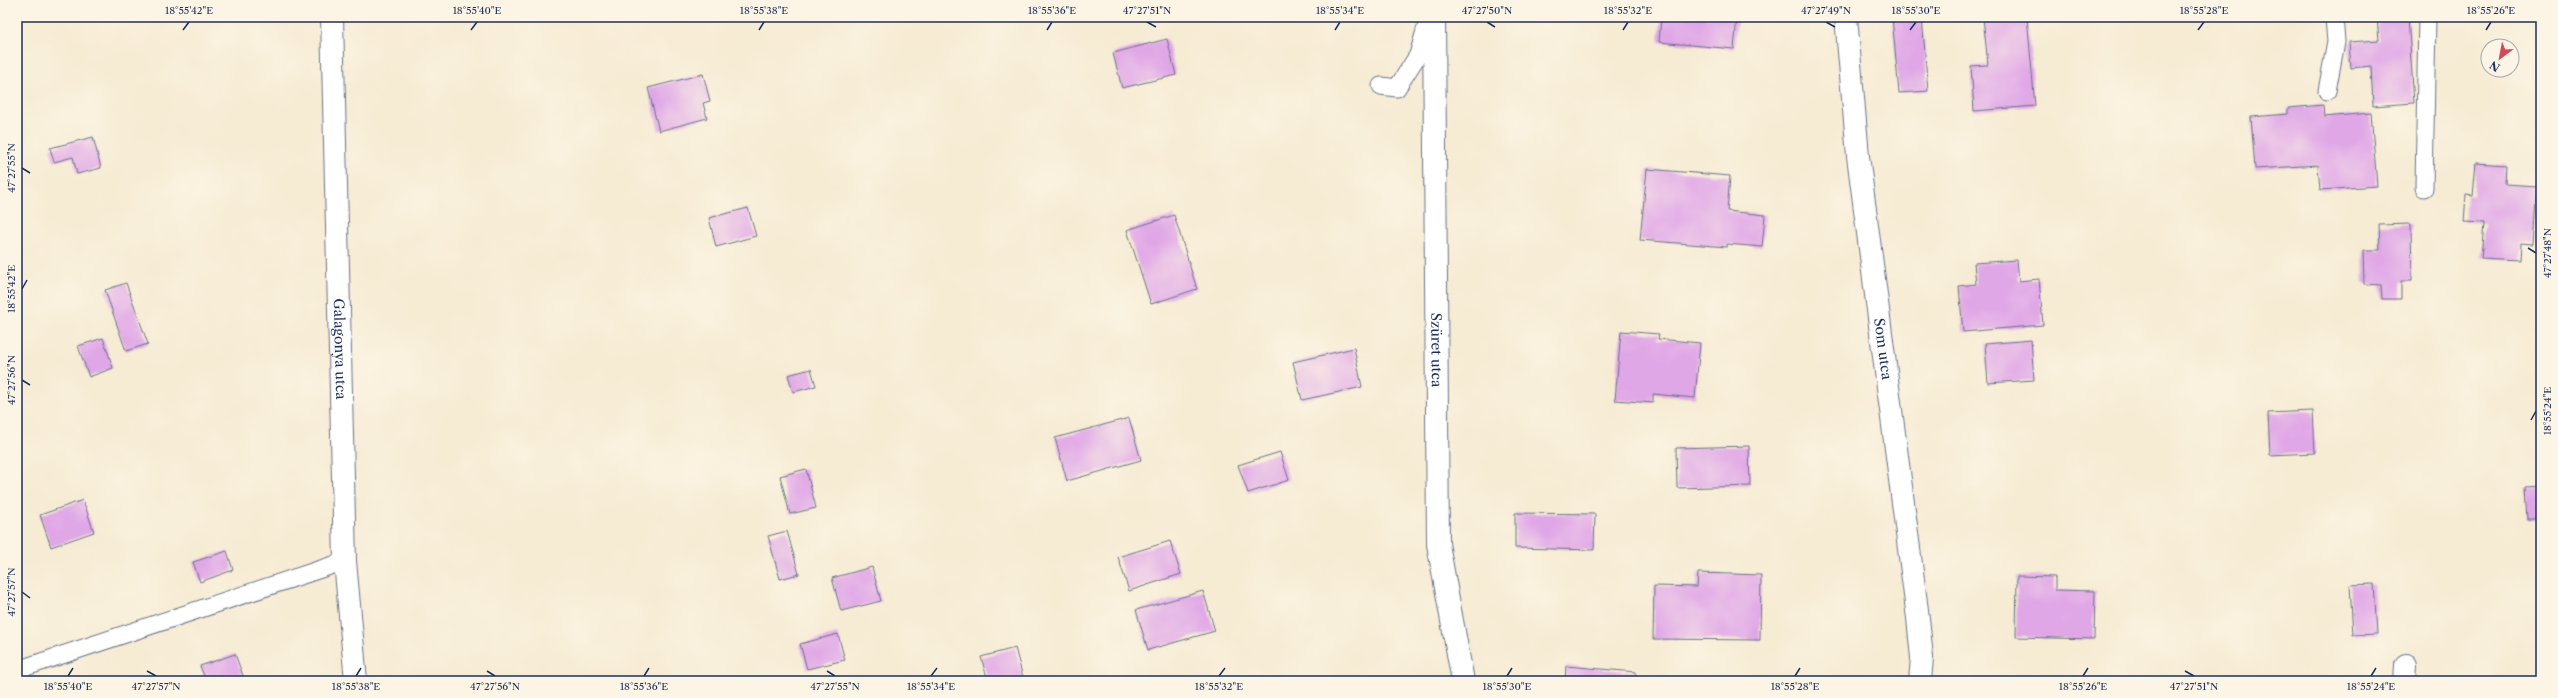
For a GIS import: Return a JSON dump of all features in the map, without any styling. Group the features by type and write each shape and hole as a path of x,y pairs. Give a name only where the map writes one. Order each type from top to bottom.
{"street":[{"name":"Galagonya utca","path":"332,17 344,561 356,681"},
{"name":"Szüret utca","path":"1434,17 1438,544 1463,681"},
{"name":"Som utca","path":"1846,17 1858,156 1920,631 1922,658 1920,681"}],"lane":[{"path":"1381,86 1397,88 1418,55 1430,17"},
{"path":"2327,91 2336,42 2334,17"},
{"path":"2424,188 2427,17"},
{"path":"17,670 344,561"}],"building":[{"path":"1661,17 1737,17 1734,49 1659,42"},
{"path":"1892,17 1922,17 1928,91 1899,93"},
{"path":"1983,17 2027,17 2035,106 1974,111 1971,66 1988,65"},
{"path":"2408,17 2414,103 2373,106 2371,66 2351,68 2349,42 2379,40 2377,18"},
{"path":"1167,39 1176,75 1122,88 1113,53"},
{"path":"703,74 710,101 703,103 707,118 659,131 648,88"},
{"path":"2323,105 2324,117 2371,113 2377,186 2320,190 2318,165 2255,169 2251,117 2288,114 2288,108"},
{"path":"93,137 101,168 77,174 73,157 54,162 50,148"},
{"path":"2476,163 2506,165 2505,184 2537,186 2533,244 2521,243 2520,260 2481,258 2484,223 2464,222 2466,195 2473,196"},
{"path":"1647,169 1730,176 1727,211 1765,215 1762,247 1727,244 1727,247 1640,240"},
{"path":"748,208 756,236 716,247 709,218"},
{"path":"1174,215 1197,289 1151,304 1127,230"},
{"path":"2411,224 2412,281 2401,281 2401,299 2382,299 2381,285 2364,284 2363,250 2380,250 2379,225"},
{"path":"2017,260 2019,281 2039,279 2043,325 1963,332 1959,286 1976,284 1974,263"},
{"path":"126,283 148,344 126,351 105,290"},
{"path":"1621,331 1659,334 1658,339 1700,343 1695,398 1653,394 1653,403 1615,400"},
{"path":"103,338 113,368 89,377 78,346"},
{"path":"2031,340 2034,380 1988,383 1985,344"},
{"path":"1354,348 1362,387 1302,400 1293,362"},
{"path":"811,369 816,386 793,392 788,375"},
{"path":"2313,411 2315,453 2270,455 2268,413"},
{"path":"1129,418 1141,460 1067,481 1055,438"},
{"path":"1749,446 1750,486 1677,488 1676,448"},
{"path":"1280,452 1289,480 1248,493 1238,465"},
{"path":"806,469 816,508 790,514 780,476"},
{"path":"2541,486 2541,519 2527,519 2525,487"},
{"path":"83,500 94,532 51,547 40,515"},
{"path":"1515,513 1595,514 1594,550 1515,548"},
{"path":"787,531 799,574 780,579 768,536"},
{"path":"1170,541 1181,574 1129,591 1118,557"},
{"path":"227,551 233,570 200,582 193,562"},
{"path":"872,567 881,601 841,611 832,578"},
{"path":"1698,573 1761,575 1760,640 1653,639 1654,586 1697,587"},
{"path":"2017,576 2055,577 2055,590 2095,591 2094,639 2016,637"},
{"path":"2374,584 2377,634 2353,635 2350,585"},
{"path":"1203,591 1215,631 1148,650 1136,610"},
{"path":"838,634 845,660 807,669 800,644"},
{"path":"1015,648 1024,681 988,681 981,657"},
{"path":"235,654 245,681 206,681 200,666"},
{"path":"1566,666 1636,672 1635,681 1565,681"}]}
